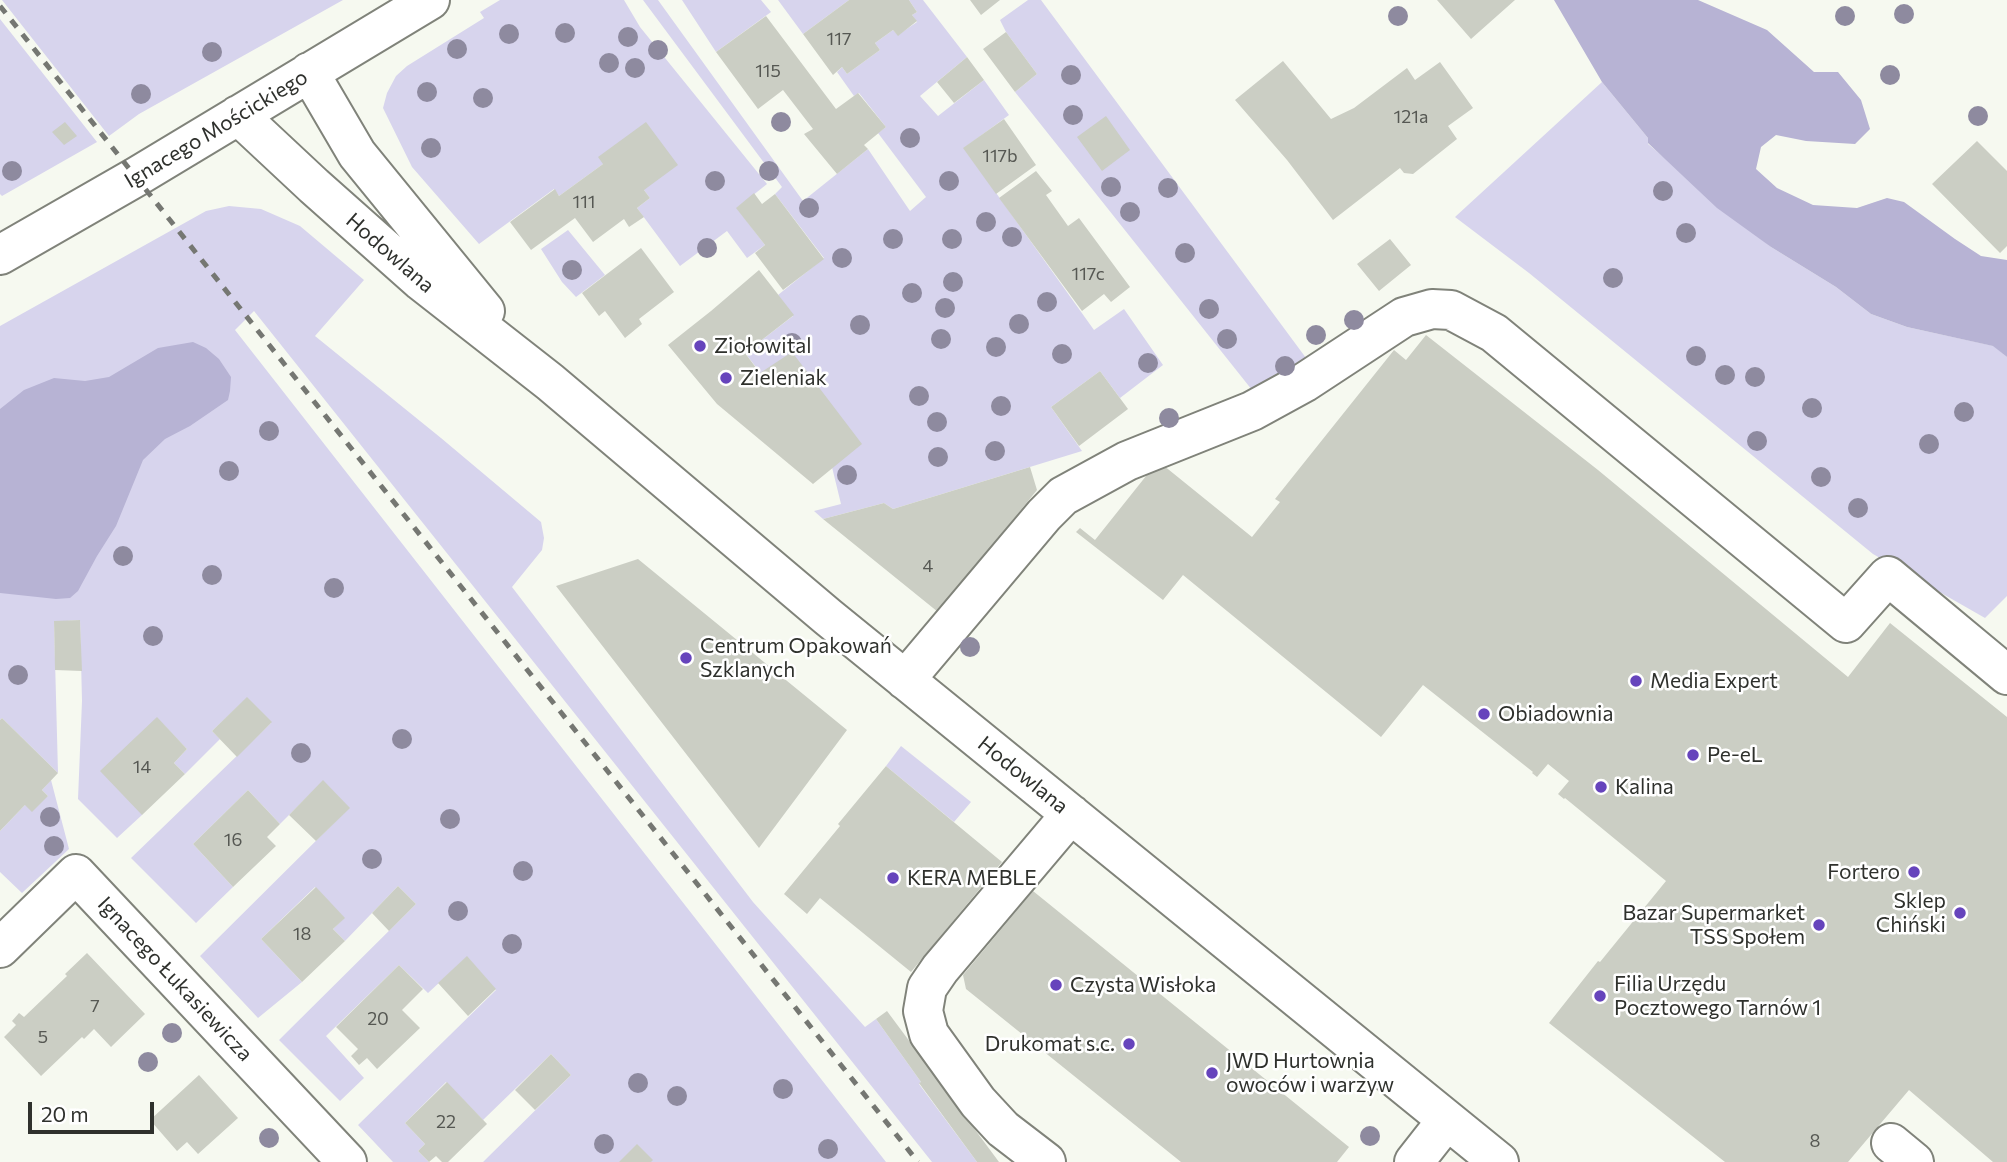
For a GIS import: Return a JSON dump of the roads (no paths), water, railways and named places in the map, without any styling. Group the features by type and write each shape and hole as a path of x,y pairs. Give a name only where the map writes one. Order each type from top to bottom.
{"street":[{"name":"Ignacego Mościckiego","path":"0,255 136,177 430,0"},
{"name":"Hodowlana","path":"309,72 357,154 492,319 551,382"},
{"name":"Hodowlana","path":"238,115 421,281 551,382 828,617 1499,1162"},
{"path":"905,680 1035,525 1063,496 1127,461 1252,411 1317,375 1404,317 1432,309 1451,310 1494,333 1846,623 1888,576 2007,675"},
{"path":"1046,1162 1003,1129 978,1102 929,1034 923,1011 927,988 940,970 1071,814"},
{"name":"Ignacego Łukasiewicza","path":"0,948 76,874 347,1162"},
{"path":"1414,1162 1447,1120"}],"railway":[{"path":"0,6 918,1162"}],"place":[{"name":"Ziołowital","path":"700,346"},
{"name":"Zieleniak","path":"726,378"},
{"name":"Centrum Opakowań Szklanych","path":"686,658"},
{"name":"Media Expert","path":"1636,681"},
{"name":"Obiadownia","path":"1484,714"},
{"name":"Pe-eL","path":"1693,755"},
{"name":"Kalina","path":"1601,787"},
{"name":"Fortero","path":"1914,872"},
{"name":"KERA MEBLE","path":"893,878"},
{"name":"Sklep Chiński","path":"1960,913"},
{"name":"Bazar Supermarket TSS Społem","path":"1819,925"},
{"name":"Czysta Wisłoka","path":"1056,985"},
{"name":"Filia Urzędu Pocztowego Tarnów 1","path":"1600,996"},
{"name":"Drukomat s.c.","path":"1129,1044"},
{"name":"JWD Hurtownia owoców i warzyw","path":"1212,1073"}]}
